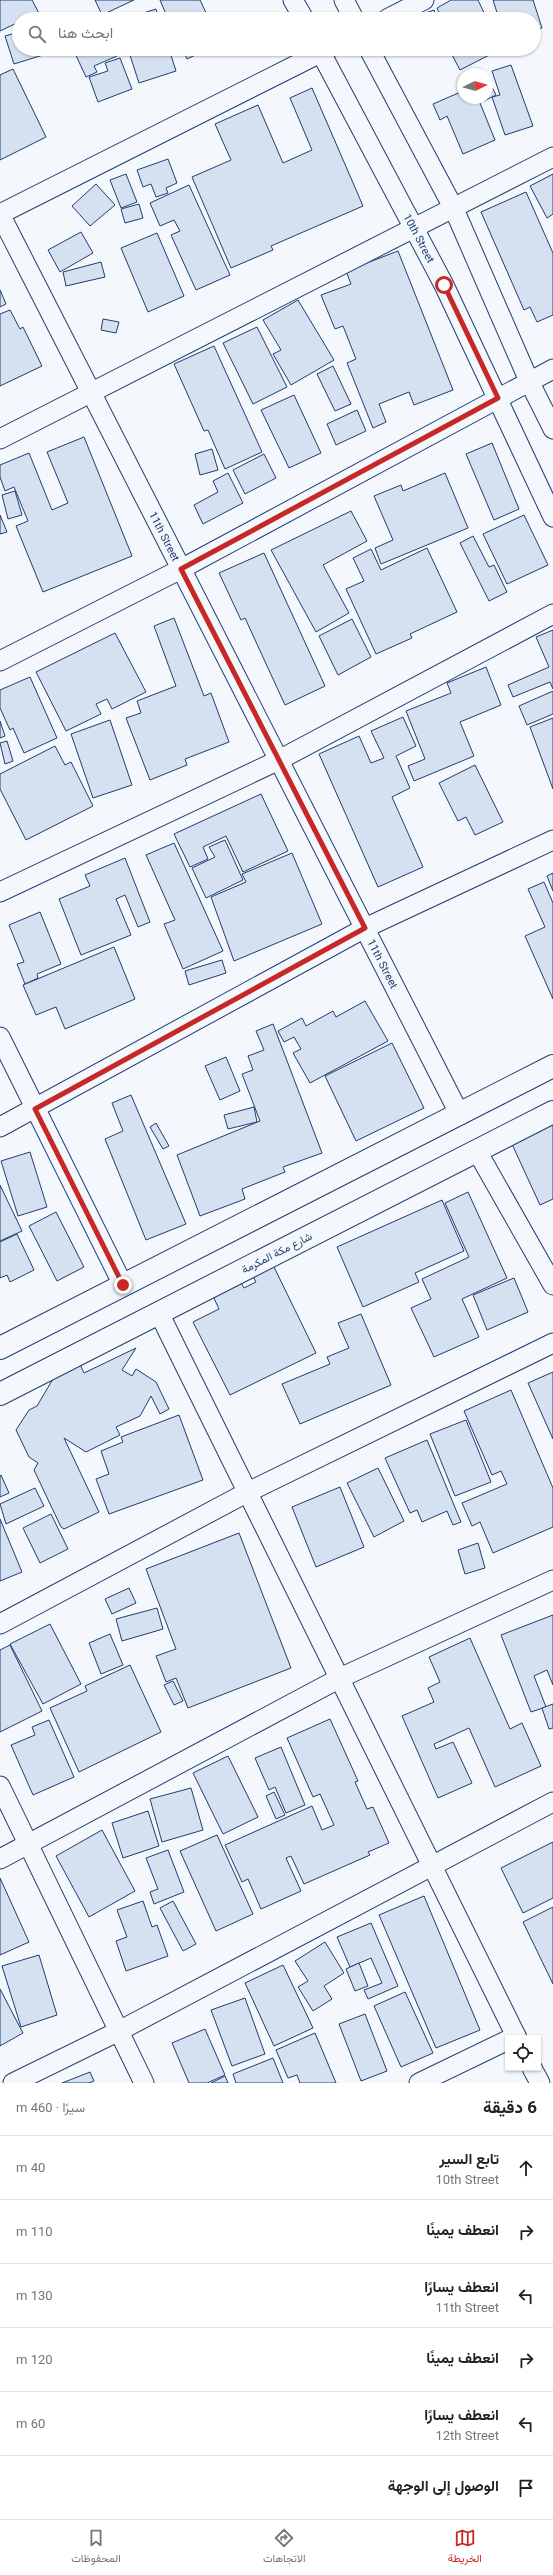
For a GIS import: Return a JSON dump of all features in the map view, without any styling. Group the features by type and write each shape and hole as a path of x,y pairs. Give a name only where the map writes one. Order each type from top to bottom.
{"main road":[{"path":"0,1348 460,1115 553,1066"},
{"name":"شارع مكة المكرمة","path":"0,1394 553,1112"}],"street":[{"path":"294,0 300,12"},
{"path":"344,0 350,12"},
{"path":"401,12 424,0"},
{"path":"0,214 311,56"},
{"name":"10th Street","path":"326,56 444,285 553,517"},
{"path":"374,56 454,209 529,381 553,429"},
{"path":"0,439 92,394 553,157"},
{"name":"11th Street","path":"0,214 460,1115"},
{"path":"0,661 181,569 553,369"},
{"path":"0,892 279,760 553,614"},
{"path":"0,1127 365,928 553,840"},
{"path":"0,1037 123,1285"},
{"path":"477,1151 553,1285"},
{"path":"159,1313 246,1493 340,1678 432,1865 512,2035"},
{"path":"0,1624 246,1493 553,1343"},
{"path":"0,1860 340,1678 553,1580"},
{"path":"0,1786 144,2083"},
{"path":"13,2083 119,2031 553,1802"},
{"path":"419,2083 505,2042"},
{"path":"534,2071 540,2083"}],"building":[{"path":"0,0 32,0 38,12 12,12 12,25 0,31"},
{"path":"95,0 134,0 108,12 101,12"},
{"path":"160,0 200,0 206,12 165,12"},
{"path":"451,0 478,0 484,12 439,12 437,8"},
{"path":"493,0 533,0 537,12 497,12"},
{"path":"156,9 157,12 146,12"},
{"path":"12,34 12,56 40,56 14,64 5,36"},
{"path":"76,56 117,56 94,66 97,72 86,77"},
{"path":"130,56 171,56 176,71 139,83"},
{"path":"186,56 193,56 187,59"},
{"path":"453,56 487,56 464,68 459,68"},
{"path":"120,58 132,89 98,102 89,77 108,71 105,63"},
{"path":"511,65 533,126 505,135 493,100 493,97 500,95 493,71"},
{"path":"13,69 46,137 0,160 0,75"},
{"path":"312,88 363,206 271,246 273,250 231,268 192,177 231,160 215,124 258,105 283,163 312,150 290,98"},
{"path":"493,89 496,95 493,96"},
{"path":"457,94 457,104 480,104 495,140 463,154 447,116 440,120 433,104"},
{"path":"168,159 177,183 166,188 168,193 156,197 151,184 143,187 137,170"},
{"path":"126,174 137,202 121,208 110,180"},
{"path":"553,174 553,214 547,218 530,186"},
{"path":"96,184 115,205 90,226 72,206"},
{"path":"189,185 230,275 196,290 171,235 180,231 174,220 160,226 150,203"},
{"path":"526,192 553,253 553,315 537,322 530,307 524,310 481,212"},
{"path":"139,204 143,218 125,223 121,209"},
{"path":"81,232 93,253 60,272 48,250"},
{"path":"157,233 184,296 148,312 121,248"},
{"path":"398,251 453,390 414,405 409,392 379,404 386,422 373,428 347,363 356,359 343,326 335,329 321,295 351,284 346,271"},
{"path":"101,262 105,277 66,286 63,272"},
{"path":"0,290 6,304 0,307"},
{"path":"298,300 334,360 291,385 273,354 281,350 263,320"},
{"path":"10,310 20,329 23,327 42,366 0,386 0,314"},
{"path":"103,319 119,322 116,333 101,330"},
{"path":"257,327 287,387 253,404 223,343"},
{"path":"214,346 262,452 225,469 208,430 204,431 174,364"},
{"path":"333,366 351,404 335,411 317,374"},
{"path":"294,395 321,453 289,468 261,410"},
{"path":"357,410 366,431 336,445 327,424"},
{"path":"84,437 132,556 43,592 16,526 28,521 14,487 5,491 0,477 0,465 29,453 52,510 68,503 47,452"},
{"path":"492,443 519,509 494,520 466,454"},
{"path":"212,449 218,470 200,475 195,454"},
{"path":"264,454 276,478 245,494 233,470"},
{"path":"228,473 243,503 203,524 194,505 218,492 213,481"},
{"path":"445,473 468,528 381,564 375,548 393,540 374,496 401,485 403,491"},
{"path":"15,491 22,515 8,519 2,495"},
{"path":"351,511 367,541 323,565 349,613 316,632 271,550"},
{"path":"0,515 7,532 0,534"},
{"path":"524,515 548,565 507,584 483,534"},
{"path":"473,536 489,567 494,565 507,592 489,601 460,543"},
{"path":"427,548 457,612 410,634 412,638 376,654 346,589 364,581 353,558 371,549 381,570"},
{"path":"264,553 325,686 285,705 245,618 241,620 219,573"},
{"path":"174,618 204,696 211,693 229,742 185,759 187,765 150,780 126,718 141,713 137,701 176,686 154,626"},
{"path":"352,619 371,657 338,675 319,636"},
{"path":"553,630 553,689 550,682 513,697 508,685 549,667 536,637"},
{"path":"115,633 146,692 112,709 107,699 96,704 101,714 66,731 36,672"},
{"path":"486,667 501,705 460,722 474,756 414,781 408,766 425,759 406,711 451,693 447,683"},
{"path":"30,677 57,738 24,753 13,728 10,730 0,708 0,690"},
{"path":"553,691 553,714 527,725 519,706"},
{"path":"403,717 416,746 396,756 410,788 392,797 423,867 378,887 319,754 359,736 371,763 384,758 371,731"},
{"path":"553,718 553,789 530,727"},
{"path":"110,720 132,785 93,798 71,734"},
{"path":"0,721 5,736 0,738"},
{"path":"7,741 13,761 5,764 0,743"},
{"path":"55,746 65,765 71,762 93,806 26,840 0,789 0,774"},
{"path":"475,765 503,822 475,835 466,817 458,821 439,783"},
{"path":"261,794 288,851 243,872 226,836 203,847 208,859 190,867 174,834"},
{"path":"225,840 243,880 206,898 192,868 215,857 209,847"},
{"path":"174,843 223,951 183,969 164,924 175,920 146,855"},
{"path":"292,853 322,924 234,961 211,897 246,882 242,874"},
{"path":"125,858 150,922 138,927 125,895 116,899 131,935 81,955 59,899 90,886 85,875"},
{"path":"553,873 553,891 547,876"},
{"path":"544,882 553,903 553,999 525,936 545,927 528,889"},
{"path":"40,912 61,964 37,974 38,978 25,984 17,964 24,962 9,925"},
{"path":"114,947 135,999 65,1029 56,1007 36,1015 23,985"},
{"path":"222,960 226,973 189,985 185,971"},
{"path":"365,1001 388,1041 310,1083 293,1053 301,1049 294,1037 284,1042 278,1031 302,1018 306,1026 333,1011 336,1017"},
{"path":"273,1024 322,1153 283,1167 285,1172 242,1189 245,1199 200,1216 177,1155 260,1121 242,1074 253,1070 248,1056 264,1050 256,1031"},
{"path":"392,1043 424,1108 356,1141 325,1076"},
{"path":"226,1057 240,1091 220,1100 205,1066"},
{"path":"131,1095 186,1224 146,1240 105,1139 123,1131 112,1103"},
{"path":"254,1107 257,1122 228,1129 224,1115"},
{"path":"553,1122 553,1199 540,1205 511,1142"},
{"path":"156,1123 169,1146 163,1149 150,1127"},
{"path":"30,1152 47,1207 18,1216 1,1161"},
{"path":"0,1185 22,1231 0,1241"},
{"path":"468,1192 507,1278 462,1299 479,1337 434,1357 411,1308 431,1299 422,1279 469,1257 445,1203"},
{"path":"442,1200 464,1251 415,1273 419,1282 363,1307 337,1247"},
{"path":"56,1212 84,1267 57,1281 29,1226"},
{"path":"17,1234 34,1270 10,1282 7,1275 0,1278 0,1242"},
{"path":"273,1265 316,1353 230,1395 193,1322 219,1309 212,1294 240,1281 244,1288 256,1282 252,1275"},
{"path":"514,1278 528,1312 487,1330 473,1295"},
{"path":"361,1314 391,1385 300,1424 282,1384 330,1364 327,1357 349,1348 338,1323"},
{"path":"136,1348 122,1370 132,1376 136,1369 156,1382 169,1409 160,1414 151,1396 140,1416 116,1427 120,1435 86,1452 64,1438 99,1512 64,1529 61,1527 34,1470 38,1463 29,1457 16,1430 29,1410 37,1406 57,1372 79,1362 84,1373"},
{"path":"553,1372 553,1439 528,1383"},
{"path":"511,1390 553,1488 553,1527 493,1553 480,1522 472,1526 462,1503 507,1484 501,1471 492,1475 464,1411"},
{"path":"179,1415 203,1480 109,1514 96,1479 109,1474 101,1451 123,1442 121,1437"},
{"path":"466,1420 491,1482 455,1496 430,1434"},
{"path":"427,1440 461,1522 453,1525 447,1511 422,1522 417,1510 410,1513 385,1458"},
{"path":"378,1468 404,1521 374,1537 347,1483"},
{"path":"1,1475 9,1493 0,1497 0,1476"},
{"path":"340,1487 364,1547 316,1567 292,1507"},
{"path":"35,1488 44,1506 6,1524 0,1504"},
{"path":"51,1514 68,1549 40,1563 23,1528"},
{"path":"0,1519 22,1572 0,1581"},
{"path":"239,1533 291,1668 188,1708 176,1678 166,1682 156,1656 176,1649 146,1569"},
{"path":"478,1543 485,1568 465,1574 458,1550"},
{"path":"129,1588 136,1603 112,1614 105,1599"},
{"path":"157,1608 163,1629 122,1641 116,1619"},
{"path":"553,1615 553,1685 547,1670 534,1676 546,1707 531,1712 501,1635"},
{"path":"50,1624 81,1684 43,1704 10,1644"},
{"path":"110,1634 123,1665 101,1674 89,1643"},
{"path":"470,1638 510,1729 522,1723 541,1766 495,1787 469,1728 434,1744 436,1749 453,1742 472,1783 438,1798 402,1716 434,1702 428,1688 440,1682 429,1657"},
{"path":"10,1645 42,1711 0,1732 0,1650"},
{"path":"130,1665 161,1732 79,1772 50,1708 87,1691 85,1686"},
{"path":"173,1681 183,1701 174,1705 164,1685"},
{"path":"553,1704 553,1728 549,1729 542,1708"},
{"path":"330,1719 358,1781 355,1782 367,1809 373,1807 389,1843 368,1852 370,1855 304,1884 291,1856 286,1858 301,1891 261,1909 248,1879 242,1882 225,1845 312,1806 322,1830 334,1825 320,1794 313,1797 287,1738"},
{"path":"49,1720 74,1777 33,1795 11,1745 35,1735 32,1727"},
{"path":"281,1747 305,1805 286,1813 275,1787 269,1790 255,1758"},
{"path":"228,1756 258,1817 223,1834 193,1773"},
{"path":"191,1788 203,1830 162,1842 150,1799"},
{"path":"274,1792 285,1815 276,1819 266,1796"},
{"path":"148,1811 159,1846 123,1858 112,1823"},
{"path":"102,1830 135,1891 89,1917 56,1856"},
{"path":"217,1835 253,1914 216,1931 180,1851"},
{"path":"553,1842 553,1898 523,1913 501,1868"},
{"path":"168,1850 184,1892 154,1904 150,1892 158,1889 146,1858"},
{"path":"0,1878 29,1942 0,1955"},
{"path":"424,1896 480,2030 436,2048 379,1915"},
{"path":"143,1901 152,1927 157,1925 168,1956 126,1971 116,1941 127,1937 117,1910"},
{"path":"173,1901 196,1944 183,1951 160,1908"},
{"path":"553,1907 553,1984 523,1922"},
{"path":"371,1923 398,1986 368,1999 364,1990 382,1983 371,1958 350,1967 337,1937"},
{"path":"325,1942 344,1973 324,1986 332,1999 313,2011 298,1987 308,1981 295,1961"},
{"path":"39,1955 57,2015 21,2027 2,1966"},
{"path":"359,1963 368,1986 355,1991 346,1969"},
{"path":"283,1965 313,2028 274,2046 245,1983"},
{"path":"0,1989 23,2033 0,2046"},
{"path":"405,1992 433,2053 401,2067 374,2006"},
{"path":"245,1998 265,2054 232,2066 211,2010"},
{"path":"365,2014 387,2071 361,2081 339,2024"},
{"path":"205,2029 225,2075 207,2083 189,2083 172,2043"},
{"path":"315,2033 336,2083 300,2083 297,2075 288,2078 276,2050"},
{"path":"273,2058 283,2083 236,2083 233,2074"},
{"path":"90,2072 94,2081 89,2083 62,2083"},
{"path":"225,2076 228,2083 211,2083"}],"route":[{"path":"123,1285 35,1109 365,928 181,569 498,398 444,285"}]}
